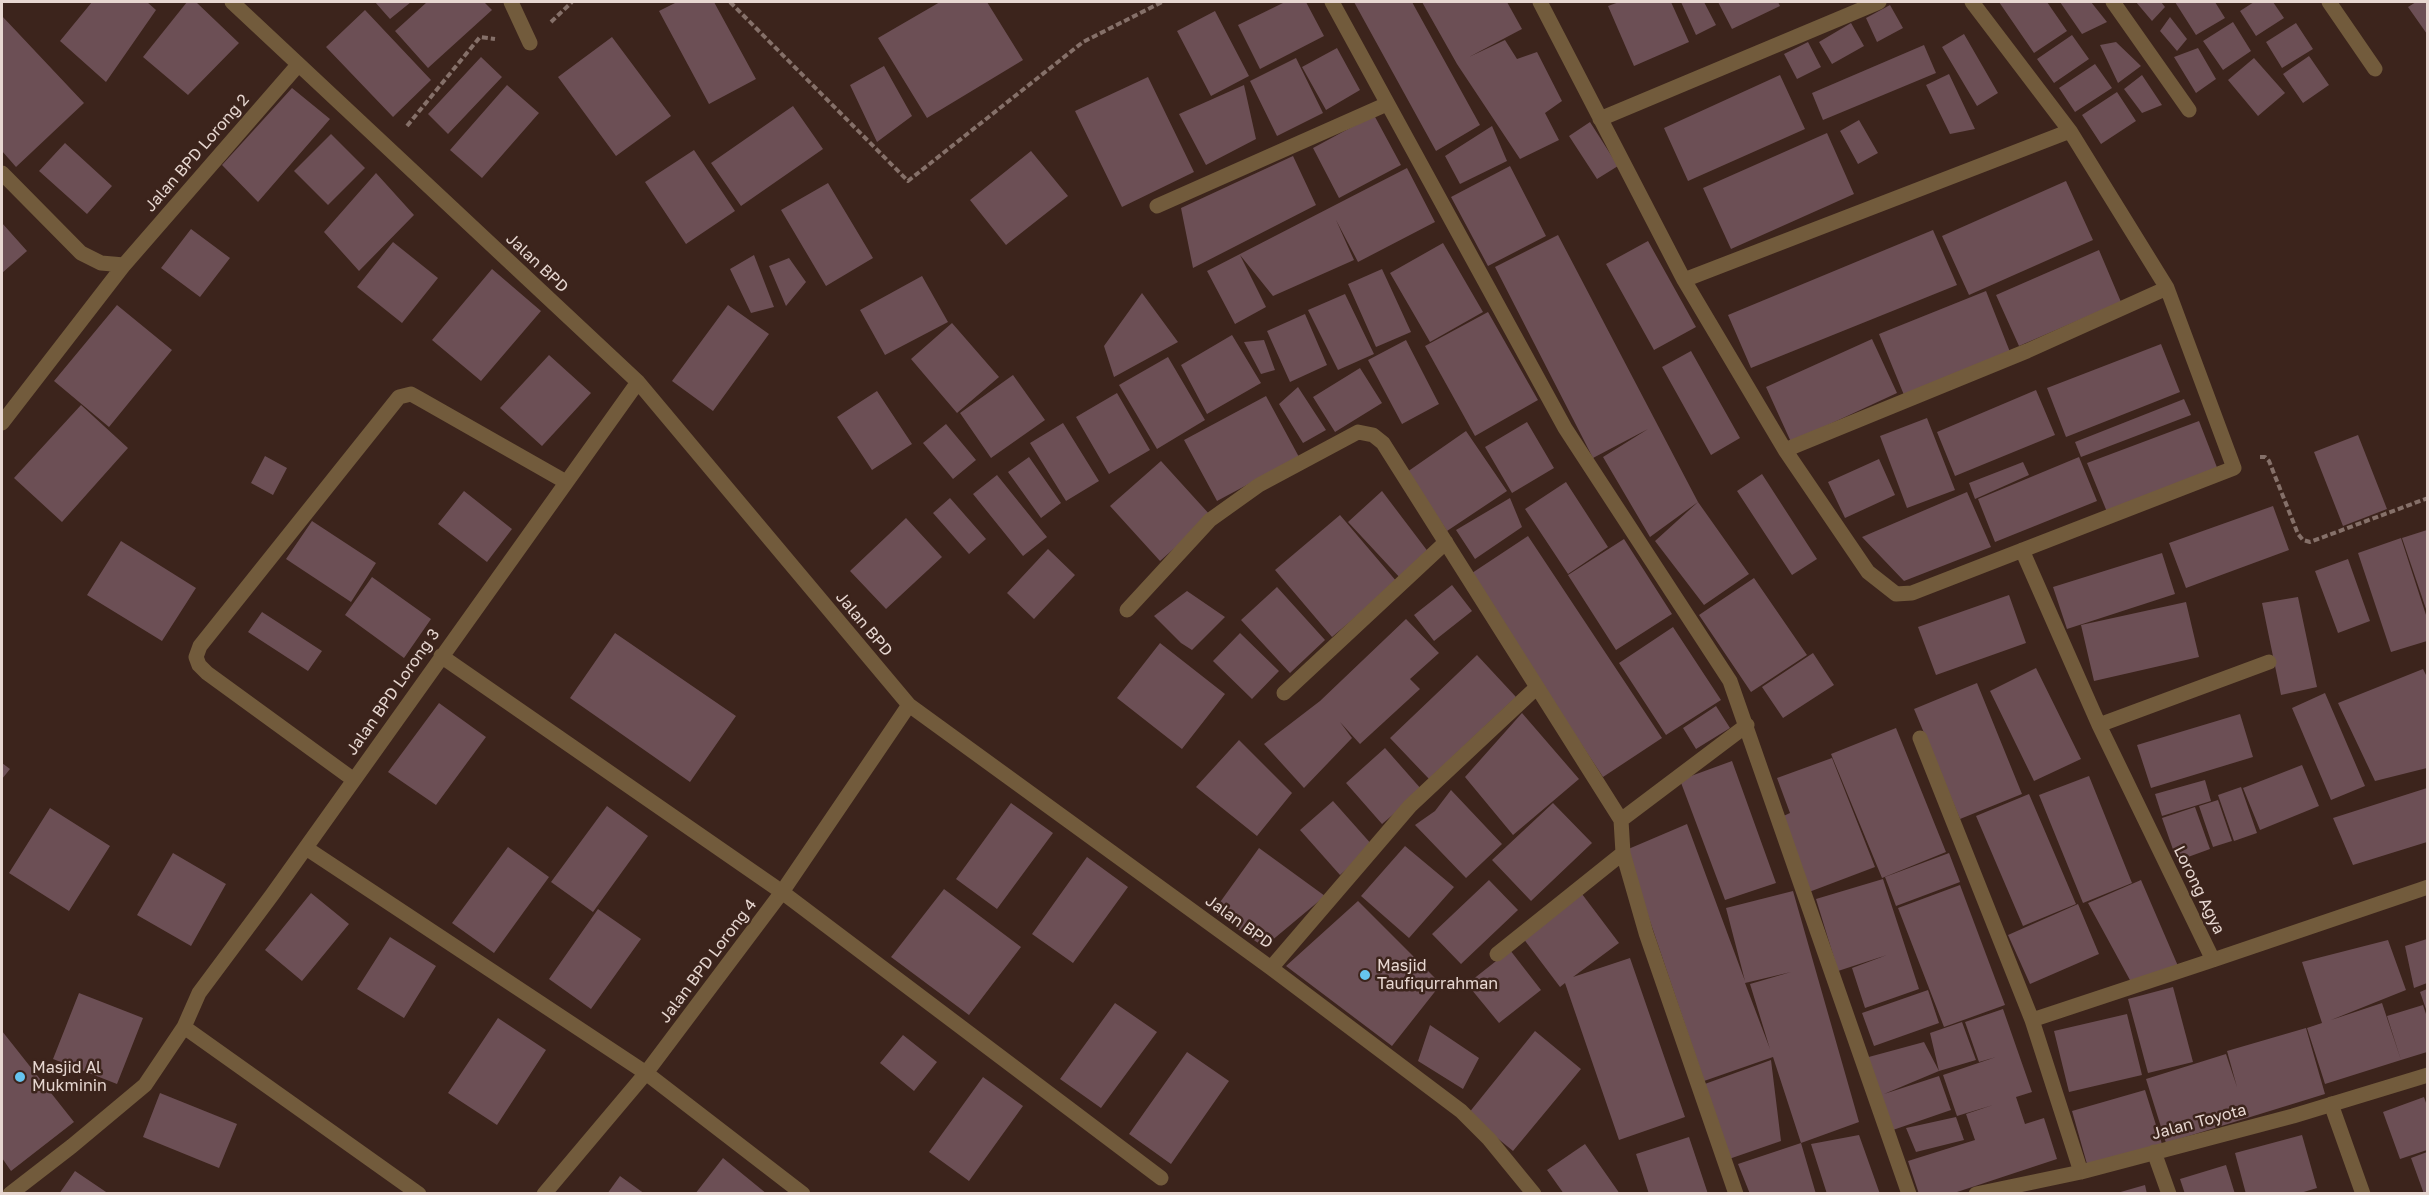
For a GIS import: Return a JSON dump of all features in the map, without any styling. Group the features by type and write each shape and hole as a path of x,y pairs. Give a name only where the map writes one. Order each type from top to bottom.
{"street":[{"name":"Jalan BPD","path":"232,2 638,382 909,705 1272,968 1461,1111 1490,1139 1534,1194"},
{"path":"511,2 530,43"},
{"path":"1332,2 1564,428 1730,681 1747,724 1909,1194"},
{"path":"1540,2 1684,280 1785,450 1868,572 1896,594 1912,593 2234,468 2168,288 2070,131 1972,2"},
{"path":"1600,119 1879,2"},
{"path":"2113,2 2189,110"},
{"path":"2329,2 2375,69"},
{"name":"Jalan BPD Lorong 2","path":"2,423 124,265 298,65"},
{"path":"1156,206 1387,104"},
{"path":"1684,280 2070,131"},
{"path":"2,173 81,254 101,263 124,265"},
{"path":"1785,450 2027,351 2168,288"},
{"name":"Jalan BPD Lorong 3","path":"10,1194 145,1085 184,1027 200,993 638,382"},
{"path":"354,780 207,673 198,665 196,657 200,646 399,397 411,394 566,482"},
{"path":"1127,610 1210,520 1259,484 1358,432 1373,435 1383,443 1621,820 1623,853 1646,933 1736,1194"},
{"path":"1284,693 1446,542"},
{"name":"Lorong Agya","path":"2022,550 2098,725 2213,960 2032,1020"},
{"path":"441,656 782,892 1161,1178"},
{"path":"2098,725 2269,662"},
{"path":"1272,968 1410,806 1537,687"},
{"name":"Jalan BPD Lorong 4","path":"544,1194 646,1073 782,892 909,705"},
{"path":"1621,820 1747,724"},
{"path":"1920,738 2032,1020 2081,1172"},
{"path":"306,848 646,1073 803,1194"},
{"path":"1497,954 1623,853"},
{"path":"2213,960 2427,887"},
{"path":"184,1027 419,1194"},
{"name":"Jalan Toyota","path":"1976,1194 2081,1172 2331,1104 2427,1075"},
{"path":"2331,1104 2363,1194"},
{"path":"2154,1152 2169,1194"}],"path":[{"path":"388,148 480,37 530,43 572,2"},
{"path":"730,2 908,181 1083,42 1162,2"},
{"path":"2234,468 2265,457 2298,534 2303,540 2310,542 2427,498"}],"building":[{"path":"92,2 147,2 156,10 106,82 60,41"},
{"path":"187,2 196,2 239,43 188,95 143,57"},
{"path":"375,2 411,2 390,19"},
{"path":"427,2 484,2 492,10 428,68 395,31"},
{"path":"677,2 714,2 756,79 709,104 659,11"},
{"path":"940,2 987,2 1023,60 927,118 878,38"},
{"path":"1285,2 1306,2 1324,36 1260,69 1238,25"},
{"path":"1354,2 1412,2 1480,125 1436,151"},
{"path":"1422,2 1507,2 1522,29 1469,57 1505,40 1517,59 1537,52 1562,101 1545,113 1559,140 1520,159 1457,64"},
{"path":"1619,2 1671,2 1689,42 1634,66 1608,6"},
{"path":"1681,2 1704,2 1716,25 1696,35"},
{"path":"1718,2 1778,2 1780,6 1732,29"},
{"path":"1999,2 2047,2 2067,31 2034,53"},
{"path":"2060,2 2091,2 2107,22 2082,34"},
{"path":"2136,2 2161,2 2165,7 2152,21"},
{"path":"2175,2 2215,2 2225,18 2196,35"},
{"path":"2254,2 2273,2 2284,18 2256,36 2240,11"},
{"path":"2416,2 2427,2 2427,34 2408,7"},
{"path":"1890,5 1903,28 1877,42 1866,18"},
{"path":"365,10 431,80 393,117 326,47"},
{"path":"1215,11 1249,76 1211,96 1177,31"},
{"path":"2,16 84,103 16,167 2,151"},
{"path":"2170,17 2187,39 2177,51 2160,31"},
{"path":"2233,22 2251,51 2223,70 2203,41"},
{"path":"1851,23 1864,46 1832,64 1819,42"},
{"path":"2296,23 2313,49 2282,68 2266,42"},
{"path":"1964,34 1998,93 1977,106 1942,47"},
{"path":"2072,35 2089,59 2054,83 2037,59"},
{"path":"612,37 671,116 616,156 558,77"},
{"path":"1808,42 1821,67 1797,79 1784,54"},
{"path":"2116,42 2141,66 2118,83 2100,45"},
{"path":"1924,45 1936,73 1823,120 1812,93"},
{"path":"1337,48 1360,90 1326,110 1302,67"},
{"path":"2198,48 2216,79 2196,93 2174,57"},
{"path":"2309,56 2329,85 2303,103 2283,74"},
{"path":"481,57 502,77 448,134 428,114"},
{"path":"1296,58 1323,113 1277,136 1250,81"},
{"path":"2254,58 2285,93 2258,116 2228,80"},
{"path":"2095,64 2112,88 2075,112 2059,88"},
{"path":"884,66 912,116 877,142 850,85"},
{"path":"1949,74 1975,129 1950,134 1926,85"},
{"path":"1780,75 1805,129 1688,181 1664,128"},
{"path":"2142,75 2162,105 2142,113 2124,89"},
{"path":"1148,77 1194,172 1122,207 1075,111"},
{"path":"507,85 539,113 482,178 450,150"},
{"path":"1244,85 1256,139 1206,165 1179,114"},
{"path":"292,88 330,119 258,202 222,165"},
{"path":"2117,92 2136,121 2101,144 2082,115"},
{"path":"793,106 823,149 741,206 711,163"},
{"path":"1374,115 1401,165 1339,198 1313,148"},
{"path":"1859,120 1878,153 1858,164 1840,131"},
{"path":"1590,122 1618,166 1597,179 1569,136"},
{"path":"1492,126 1507,161 1460,184 1445,156"},
{"path":"1827,133 1854,194 1731,249 1703,188"},
{"path":"331,134 365,168 328,205 294,171"},
{"path":"65,143 112,186 87,214 39,171"},
{"path":"694,150 735,211 686,244 645,182"},
{"path":"1031,151 1068,196 1006,245 970,200"},
{"path":"1293,156 1316,205 1193,268 1181,208"},
{"path":"1510,166 1546,236 1488,266 1451,197"},
{"path":"1407,168 1435,222 1358,262 1336,220 1354,260 1273,296 1240,255 1266,307 1235,324 1207,271"},
{"path":"376,173 414,215 359,271 324,232"},
{"path":"2066,181 2093,240 1969,295 1942,236"},
{"path":"828,183 873,258 826,286 781,210"},
{"path":"2,223 27,251 2,273"},
{"path":"191,229 230,258 200,297 161,268"},
{"path":"1933,230 1957,285 1751,368 1728,315"},
{"path":"1558,235 1698,502 1650,537 1603,457 1648,429 1593,458 1495,267"},
{"path":"1648,241 1696,327 1654,350 1606,264"},
{"path":"393,242 438,278 402,323 357,287"},
{"path":"1443,243 1483,312 1430,342 1390,273"},
{"path":"2099,250 2121,302 2019,346 1996,295"},
{"path":"754,255 774,307 751,313 730,269"},
{"path":"789,258 806,282 786,306 769,266"},
{"path":"492,269 541,311 481,381 432,340"},
{"path":"1382,269 1411,332 1376,347 1348,284"},
{"path":"922,276 948,322 885,355 860,310"},
{"path":"1986,291 2010,352 1904,395 1879,334"},
{"path":"1142,293 1178,342 1114,377 1104,346"},
{"path":"1345,294 1374,354 1338,370 1308,310"},
{"path":"117,305 172,350 109,427 54,381"},
{"path":"728,305 769,334 713,411 672,381"},
{"path":"1488,312 1538,400 1475,436 1425,346"},
{"path":"1305,314 1327,365 1290,382 1267,331"},
{"path":"952,323 999,377 957,413 911,359"},
{"path":"1232,335 1261,383 1207,414 1181,365"},
{"path":"1872,339 1897,393 1791,442 1766,387"},
{"path":"1264,340 1275,370 1261,374 1244,342"},
{"path":"1406,340 1439,404 1402,424 1368,360"},
{"path":"2161,344 2180,392 2066,437 2047,388"},
{"path":"1691,351 1740,438 1711,455 1662,367"},
{"path":"549,355 591,393 542,446 500,408"},
{"path":"1168,357 1205,420 1157,449 1119,385"},
{"path":"1360,368 1382,403 1335,432 1313,397"},
{"path":"1013,375 1045,420 991,458 960,413"},
{"path":"1298,387 1326,430 1303,443 1279,404"},
{"path":"2036,390 2055,435 1955,476 1937,432"},
{"path":"877,391 912,444 872,470 837,417"},
{"path":"1117,393 1150,450 1109,474 1076,417"},
{"path":"1266,396 1299,457 1217,501 1184,440"},
{"path":"2184,399 2191,415 2081,457 2075,442"},
{"path":"81,405 128,448 62,522 14,478"},
{"path":"1927,418 1955,490 1907,508 1880,436"},
{"path":"2199,421 2218,470 2107,512 2087,463"},
{"path":"1527,422 1554,468 1512,493 1485,447"},
{"path":"1063,423 1099,481 1066,501 1030,443"},
{"path":"946,424 976,460 953,479 923,443"},
{"path":"1466,431 1507,491 1447,531 1407,472"},
{"path":"2358,435 2387,509 2343,526 2314,452"},
{"path":"265,456 287,468 273,495 251,483"},
{"path":"1029,457 1061,503 1041,518 1008,472"},
{"path":"2079,457 2097,501 1995,542 1978,499"},
{"path":"1879,459 1895,495 1845,518 1828,482"},
{"path":"1161,461 1211,516 1160,561 1110,506"},
{"path":"2023,462 2029,475 1975,499 1969,483"},
{"path":"1762,474 1817,559 1792,575 1737,491"},
{"path":"997,475 1047,537 1023,556 973,494"},
{"path":"1566,482 1608,547 1568,574 1525,509"},
{"path":"464,491 512,529 487,562 438,524"},
{"path":"1382,491 1429,553 1402,580 1348,522"},
{"path":"1967,492 1991,547 1904,581 1862,537"},
{"path":"950,498 986,539 969,554 933,513"},
{"path":"1510,498 1522,527 1475,559 1456,530"},
{"path":"1698,502 1749,574 1704,605 1655,541"},
{"path":"2273,506 2289,550 2186,588 2169,543"},
{"path":"1340,515 1397,582 1332,637 1275,570"},
{"path":"906,518 942,557 886,609 850,571"},
{"path":"312,521 376,563 351,602 286,559"},
{"path":"2427,530 2427,612 2402,538"},
{"path":"1528,536 1662,738 1603,777 1469,575"},
{"path":"2401,538 2427,618 2427,641 2391,652 2358,553"},
{"path":"1624,539 1672,614 1616,650 1568,575"},
{"path":"121,541 196,588 162,641 87,595"},
{"path":"1048,549 1075,575 1034,619 1007,593"},
{"path":"2162,553 2175,594 2067,629 2053,587"},
{"path":"2348,559 2370,621 2338,633 2315,571"},
{"path":"372,577 431,619 404,658 345,615"},
{"path":"1754,578 1807,655 1751,692 1699,615"},
{"path":"1452,585 1472,611 1434,641 1414,615"},
{"path":"1277,587 1325,640 1290,673 1241,620"},
{"path":"1187,591 1225,617 1192,650 1181,643 1154,616"},
{"path":"2009,595 2026,643 1936,675 1918,627"},
{"path":"2298,597 2317,687 2281,695 2262,603"},
{"path":"2186,602 2199,657 2094,681 2081,625"},
{"path":"262,612 322,651 308,671 248,632"},
{"path":"1406,619 1439,653 1410,679 1420,689 1360,744 1340,722 1352,738 1304,788 1264,744 1320,701"},
{"path":"1673,627 1721,700 1666,735 1619,663"},
{"path":"615,633 736,716 690,782 570,698"},
{"path":"1240,633 1279,671 1252,699 1213,661"},
{"path":"1160,643 1225,694 1182,749 1117,698"},
{"path":"1813,653 1834,685 1783,718 1762,687"},
{"path":"1477,655 1516,697 1429,779 1390,738"},
{"path":"2036,668 2081,759 2034,781 1990,691"},
{"path":"2423,669 2427,677 2427,768 2375,781 2338,703"},
{"path":"1977,683 2022,794 1960,819 1914,709"},
{"path":"2325,693 2365,786 2331,800 2292,708"},
{"path":"439,703 486,737 436,805 388,772"},
{"path":"1716,706 1730,728 1696,749 1683,728"},
{"path":"1522,713 1579,779 1513,835 1465,777"},
{"path":"2240,714 2253,757 2151,788 2137,745"},
{"path":"1896,728 1946,852 1882,878 1831,754"},
{"path":"1239,740 1292,793 1257,836 1196,787"},
{"path":"1385,748 1422,790 1382,824 1346,783"},
{"path":"1832,758 1875,867 1809,892 1779,818 1790,813 1777,778"},
{"path":"1732,761 1776,883 1725,900 1680,780"},
{"path":"2,763 10,769 2,779"},
{"path":"2302,765 2319,806 2260,830 2243,788"},
{"path":"2089,776 2132,883 2083,903 2039,795"},
{"path":"2205,780 2211,801 2162,816 2155,794"},
{"path":"2241,787 2257,833 2234,841 2218,795"},
{"path":"2427,788 2427,842 2353,865 2333,818"},
{"path":"1451,790 1502,844 1466,878 1415,825 1435,811"},
{"path":"2029,794 2076,904 2023,926 1976,816"},
{"path":"2218,800 2232,841 2213,847 2199,806"},
{"path":"1333,801 1373,846 1340,875 1300,830"},
{"path":"1011,803 1053,833 997,909 956,879"},
{"path":"1553,803 1592,843 1531,901 1492,860"},
{"path":"607,806 648,836 593,912 551,882"},
{"path":"2195,807 2210,849 2177,861 2162,818"},
{"path":"50,808 110,846 69,911 9,873"},
{"path":"1687,824 1745,981 1726,908 1793,891 1859,1122 1801,1143 1773,1057 1704,1081 1626,850","holes":["1791,972 1750,984 1770,1049 1745,983"]},
{"path":"1405,846 1454,887 1409,938 1361,896"},
{"path":"508,847 549,877 494,953 452,923"},
{"path":"1259,848 1325,896 1264,947 1213,912"},
{"path":"173,853 226,884 191,946 137,915"},
{"path":"1949,853 1960,882 1896,906 1885,877"},
{"path":"1087,857 1128,887 1073,963 1032,934"},
{"path":"1883,879 1919,989 1865,1008 1852,968 1887,955 1838,971 1816,899"},
{"path":"1489,880 1518,910 1461,964 1432,934"},
{"path":"2141,880 2178,966 2131,982 2088,903"},
{"path":"1960,885 2005,1005 1944,1027 1898,908"},
{"path":"944,889 1021,947 969,1015 891,957"},
{"path":"311,893 349,924 302,981 265,950"},
{"path":"1582,894 1619,943 1573,977 1630,958 1685,1117 1619,1140 1565,983 1560,987 1523,938"},
{"name":"Masjid Taufiqurrahman","path":"1358,901 1441,984 1392,1046 1286,966"},
{"path":"2078,904 2099,954 2030,984 2008,935"},
{"path":"598,909 641,939 591,1009 549,979"},
{"path":"390,937 436,966 404,1018 357,989"},
{"path":"2427,939 2427,983 2414,988 2405,946"},
{"path":"2388,940 2406,990 2331,1020 2382,1003 2401,1060 2325,1084 2307,1028 2322,1023 2302,962"},
{"path":"1510,950 1541,990 1499,1023 1467,984"},
{"path":"2173,987 2193,1062 2148,1073 2128,999"},
{"path":"2427,989 2427,1012 2420,992"},
{"path":"1928,990 1939,1023 1874,1046 1862,1013"},
{"path":"79,993 143,1018 117,1084 53,1059"},
{"path":"1115,1003 1157,1032 1101,1108 1060,1079"},
{"path":"2423,1005 2427,1017 2427,1052 2401,1060 2387,1016"},
{"path":"2003,1009 2032,1092 2016,1097 2025,1124 2044,1118 2057,1159 1951,1194 1919,1194 1908,1161 1975,1140 1966,1114 1993,1105 1957,1116 1943,1075 1996,1057 1979,1062 1965,1022"},
{"path":"2127,1014 2142,1075 2069,1092 2054,1031"},
{"path":"498,1018 546,1050 497,1125 448,1093"},
{"path":"1962,1022 1976,1060 1939,1071 1930,1033"},
{"path":"1430,1025 1479,1058 1463,1089 1418,1061"},
{"path":"2306,1028 2325,1094 2166,1143 2146,1079 2226,1054 2237,1087 2227,1051"},
{"name":"Masjid Al Mukminin","path":"2,1031 74,1122 11,1171 2,1158"},
{"path":"1535,1031 1581,1069 1513,1151 1468,1114"},
{"path":"903,1035 937,1062 914,1091 880,1063"},
{"path":"1924,1042 1939,1071 1884,1094 1939,1076 1951,1110 1890,1131 1865,1058"},
{"path":"1187,1052 1229,1081 1171,1164 1129,1134"},
{"path":"1771,1060 1781,1141 1729,1159 1702,1085"},
{"path":"983,1077 1023,1106 969,1181 929,1152"},
{"path":"2145,1090 2162,1144 2087,1164 2072,1111"},
{"path":"160,1093 237,1124 219,1168 143,1137"},
{"path":"2424,1097 2427,1106 2427,1150 2400,1159 2383,1112"},
{"path":"1956,1117 1964,1140 1916,1152 1906,1128"},
{"path":"1859,1135 1880,1194 1827,1194 1811,1144"},
{"path":"2302,1135 2317,1188 2297,1194 2246,1194 2235,1153"},
{"path":"1689,1137 1708,1194 1649,1194 1636,1154"},
{"path":"1801,1143 1816,1194 1750,1194 1738,1164"},
{"path":"1585,1144 1620,1194 1564,1194 1547,1170"},
{"path":"2427,1152 2427,1194 2424,1194 2411,1158"},
{"path":"723,1158 767,1194 695,1194"},
{"path":"2226,1165 2235,1194 2185,1194 2180,1179"},
{"path":"75,1171 109,1194 59,1194"},
{"path":"620,1176 645,1194 607,1194"},
{"path":"2145,1185 2147,1194 2117,1194 2117,1193"}],"place":[{"name":"Masjid Taufiqurrahman","path":"1365,975"},
{"name":"Masjid Al Mukminin","path":"20,1077"}]}
